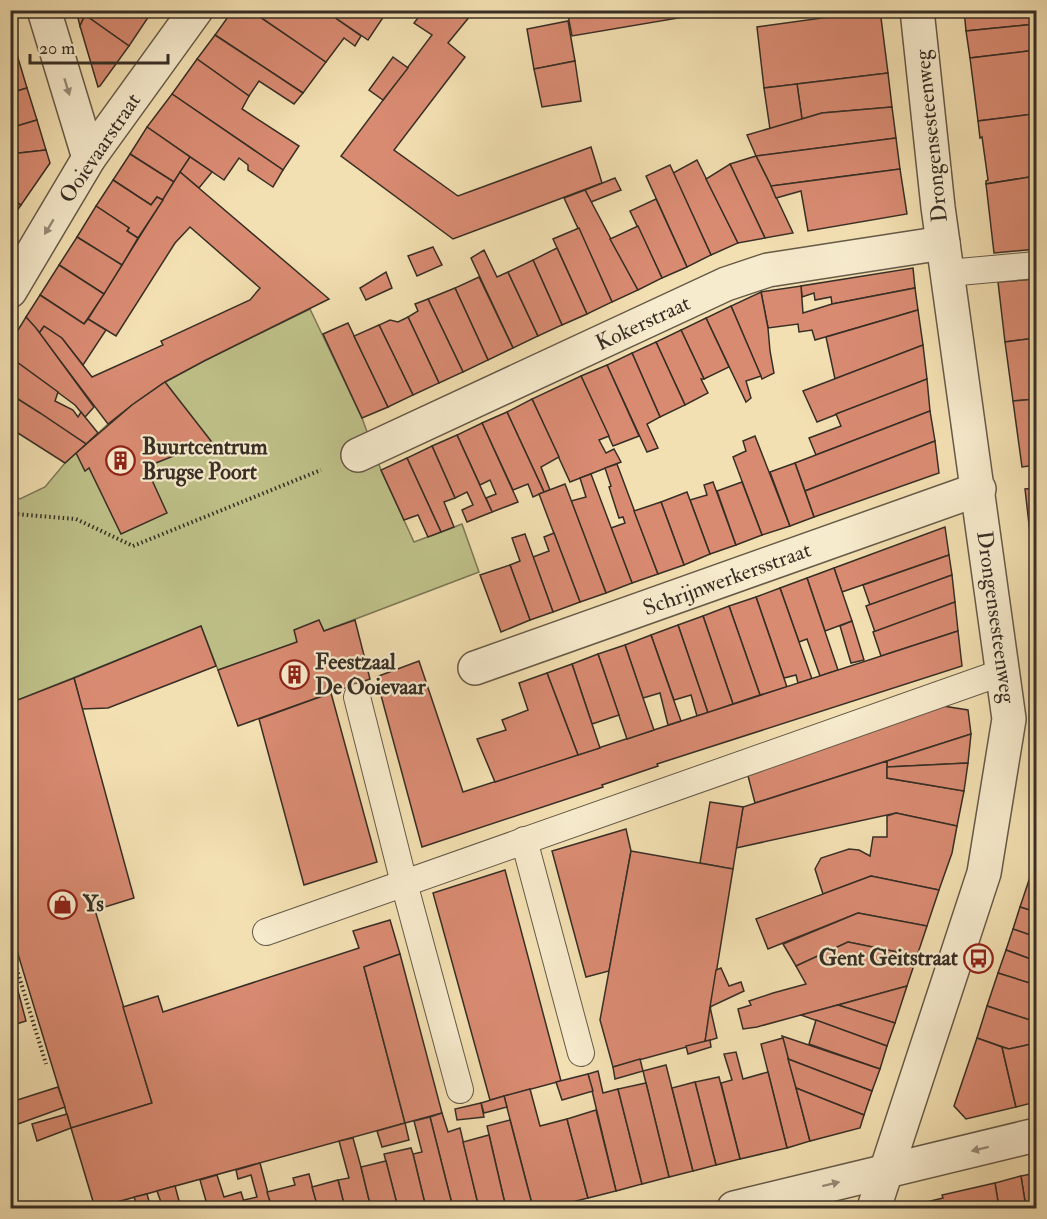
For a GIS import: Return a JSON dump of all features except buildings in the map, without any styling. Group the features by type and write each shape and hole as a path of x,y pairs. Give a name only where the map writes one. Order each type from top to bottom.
{"street":[{"path":"44,10 89,158"},
{"name":"Ooievaarstraat","path":"10,291 89,158 196,10"},
{"name":"Drongensesteenweg","path":"874,1209 984,873 1009,719 945,258 917,10"},
{"name":"Kokerstraat","path":"358,455 726,284 768,270 945,258"},
{"name":"Schrijnwerkersstraat","path":"475,668 978,489"},
{"path":"734,1209 1036,1135"}],"lane":[{"path":"945,258 1036,265"},
{"path":"266,932 1003,672"},
{"path":"357,697 460,1090"},
{"path":"524,840 581,1053"}],"path":[{"path":"10,510 16,514 76,519 133,546 358,455"},
{"path":"10,946 46,1064"}],"green space":[{"path":"310,309 362,418 381,470 414,542 462,524 479,572 324,631 319,621 297,642 218,670 201,626 11,703 10,492 20,499 45,487 65,463 108,424 165,382"}],"place":[{"name":"Buurtcentrum Brugse Poort","path":"121,460"},
{"name":"Feestzaal De Ooievaar","path":"294,675"},
{"name":"Ys","path":"62,904"},
{"name":"Gent Geitstraat","path":"979,958"}]}
